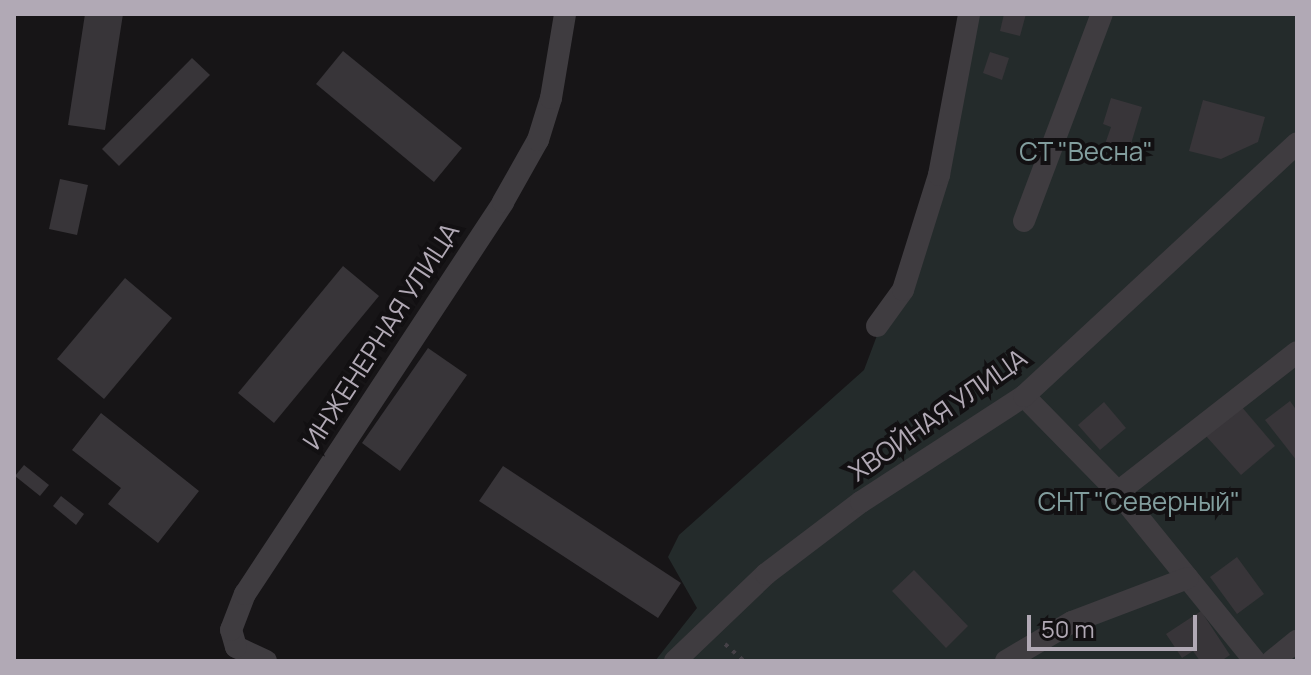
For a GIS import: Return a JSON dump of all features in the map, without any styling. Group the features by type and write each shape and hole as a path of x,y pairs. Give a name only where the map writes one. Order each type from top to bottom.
{"street":[{"name":"ИНЖЕНЕРНАЯ УЛИЦА","path":"266,661 236,647 231,630 245,594 503,202 538,140 551,98 565,14"},
{"path":"877,326 903,290 939,175 969,14"},
{"path":"1024,221 1102,14"},
{"name":"ХВОЙНАЯ УЛИЦА","path":"675,661 711,631 766,574 861,502 1024,396 1297,143"},
{"path":"1118,492 1297,352"},
{"path":"1024,396 1118,492 1255,661"},
{"path":"1006,661 1072,622 1188,578"},
{"path":"1272,661 1297,641"}],"path":[{"path":"711,631 744,661"}],"green space":[{"path":"968,14 1297,14 1297,661 655,661 697,608 668,557 679,535 864,370 945,155"}],"building":[{"path":"85,14 123,14 105,130 68,125"},
{"path":"1004,14 1026,14 1020,36 1000,31"},
{"path":"343,51 462,148 434,182 316,84"},
{"path":"990,52 1009,58 1002,80 983,73"},
{"path":"192,58 210,75 119,166 102,149"},
{"path":"1111,98 1142,107 1128,154 1104,147 1111,127 1103,124"},
{"path":"1203,100 1265,117 1258,142 1221,159 1189,151"},
{"path":"60,179 88,185 77,235 49,229"},
{"path":"343,266 379,296 274,423 238,393"},
{"path":"125,278 172,318 104,399 57,359"},
{"path":"428,348 467,375 400,471 362,443"},
{"path":"1290,401 1297,411 1297,461 1265,420"},
{"path":"1104,402 1126,428 1100,450 1078,425"},
{"path":"1241,406 1275,446 1241,475 1206,436"},
{"path":"101,413 199,491 158,543 108,504 121,488 72,450"},
{"path":"24,465 49,485 40,496 15,476"},
{"path":"503,466 681,583 658,618 479,501"},
{"path":"61,496 84,514 76,525 53,506"},
{"path":"1237,557 1264,594 1237,614 1210,577"},
{"path":"914,570 968,626 946,648 892,591"},
{"path":"1201,611 1230,655 1221,661 1200,661 1193,651 1182,658 1166,634"}],"park label":[{"name":"СТ \"Весна\"","path":"1086,152"},
{"name":"СНТ \"Северный\"","path":"1139,502"}]}
